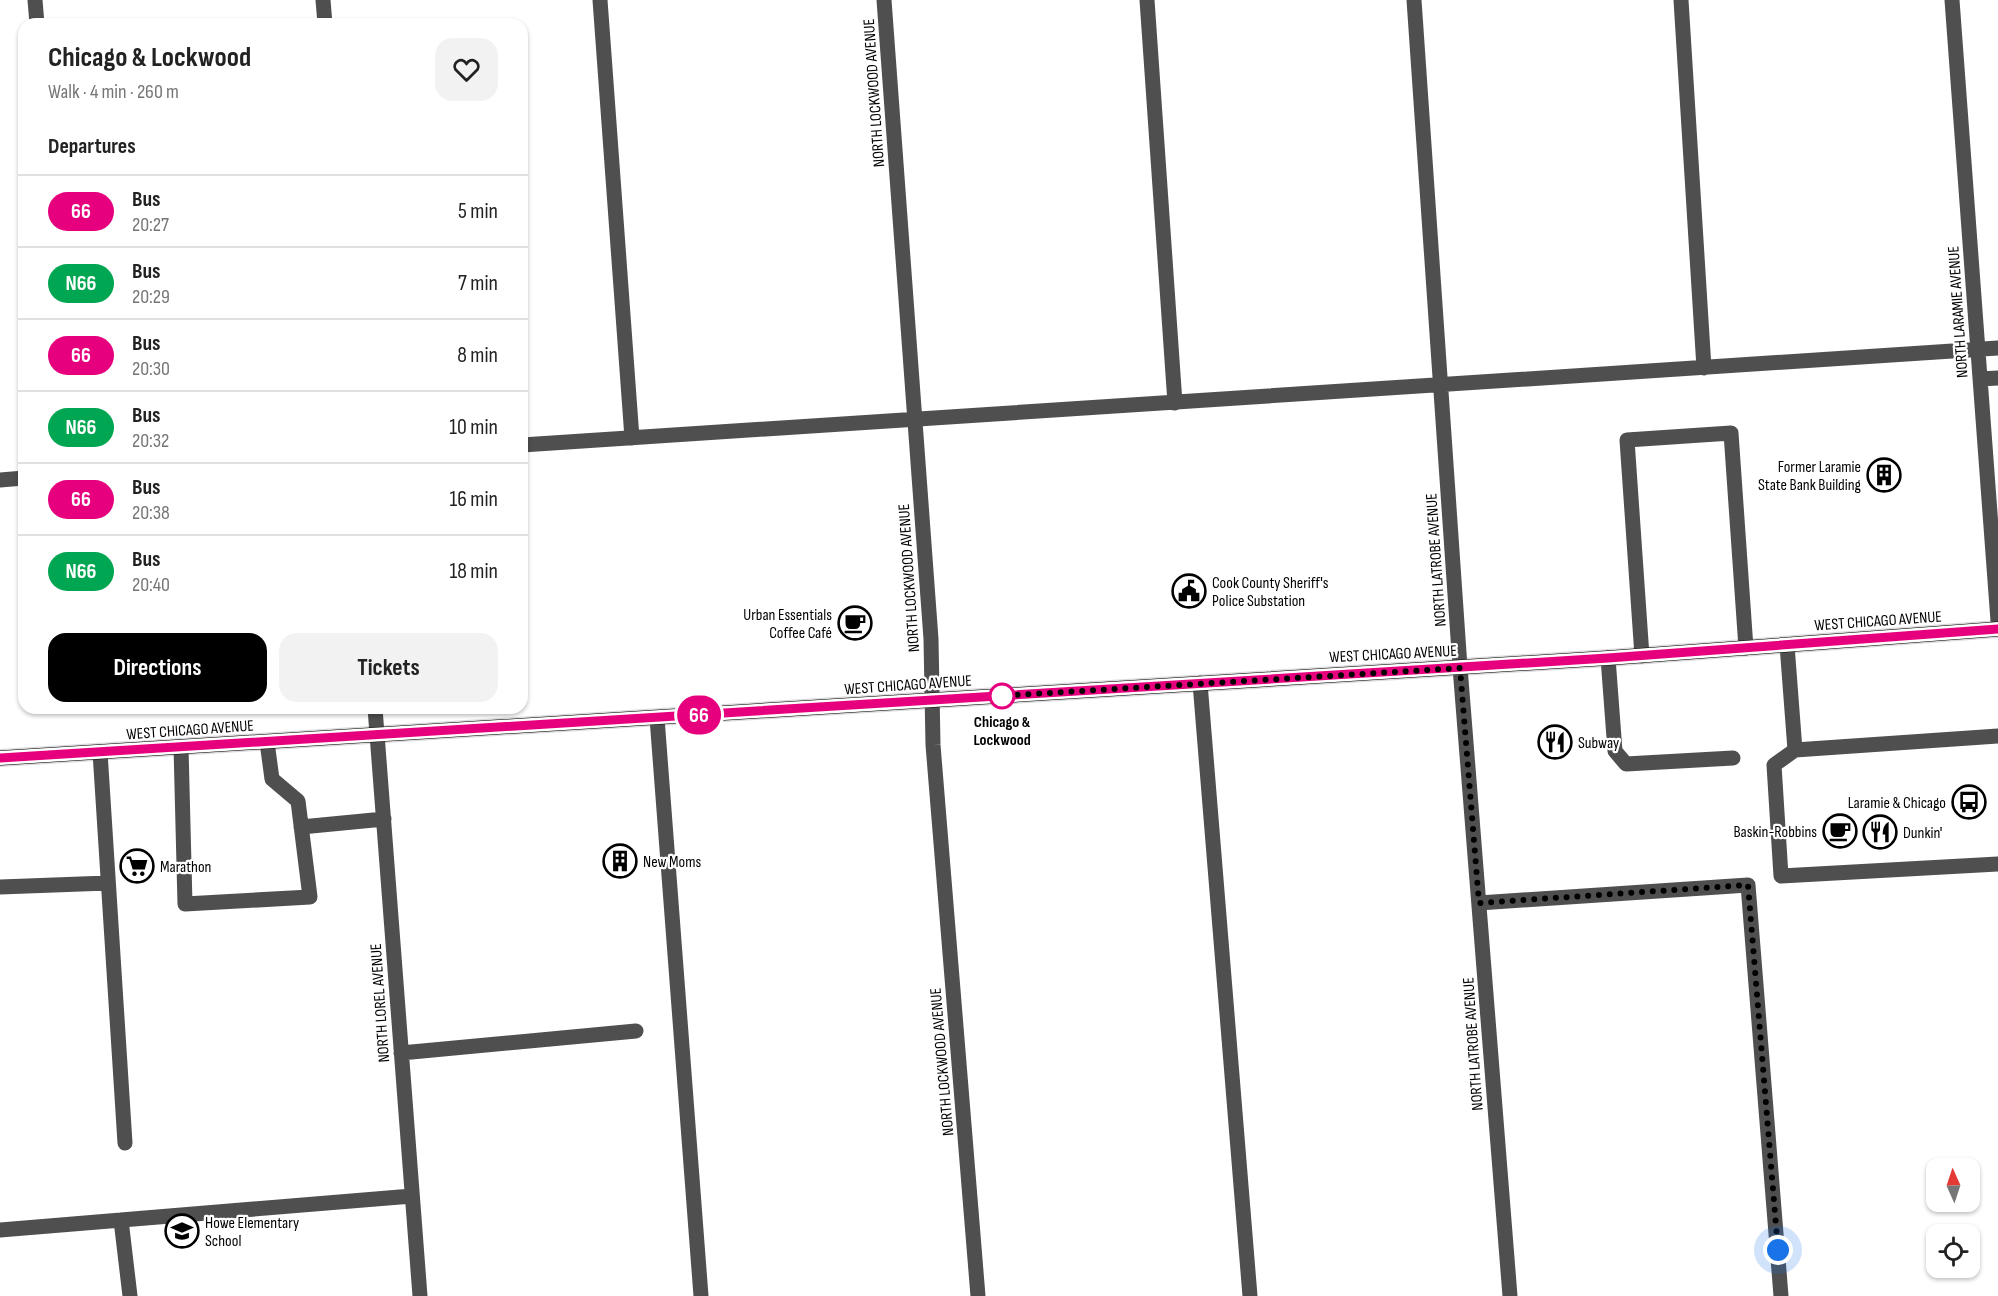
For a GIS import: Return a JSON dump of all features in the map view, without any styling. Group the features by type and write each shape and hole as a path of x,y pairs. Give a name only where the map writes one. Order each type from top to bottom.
{"main road":[{"name":"WEST CHICAGO AVENUE","path":"0,758 1460,668 1998,629"}],"street":[{"path":"35,0 36,18"},
{"path":"323,0 324,18"},
{"path":"600,0 632,438"},
{"name":"NORTH LOCKWOOD AVENUE","path":"884,0 931,639 933,745 978,1296"},
{"path":"1148,0 1175,403"},
{"name":"NORTH LATROBE AVENUE","path":"1414,0 1460,668 1510,1296"},
{"path":"1681,0 1704,368"},
{"name":"NORTH LARAMIE AVENUE","path":"1952,0 1980,379 1993,494 1998,621"},
{"path":"528,445 1998,348"},
{"path":"1980,379 1998,378"},
{"path":"1642,656 1627,440 1638,439 1731,433 1746,648"},
{"path":"0,480 18,478"},
{"path":"1787,645 1795,750"},
{"path":"1608,658 1616,751 1626,764 1733,758"},
{"path":"1200,683 1250,1296"},
{"name":"NORTH LOREL AVENUE","path":"375,714 420,1296"},
{"path":"657,718 701,1296"},
{"path":"1998,736 1795,750 1774,765 1781,876 1998,864"},
{"path":"181,747 185,904 310,897 298,801 272,779 267,742"},
{"path":"99,752 125,1143"},
{"path":"302,827 384,819"},
{"path":"0,887 108,883"},
{"path":"1479,903 1748,885 1781,1296"},
{"path":"401,1053 636,1031"},
{"path":"0,1230 412,1196"},
{"path":"121,1220 130,1296"}],"bus line":[{"name":"66","path":"0,758 1608,658 1998,629"}],"place":[{"name":"Former Laramie State Bank Building","path":"1884,475"},
{"name":"Cook County Sheriff's Police Substation","path":"1189,591"},
{"name":"Urban Essentials Coffee Café","path":"855,623"},
{"name":"Chicago & Lockwood","path":"1002,696"},
{"name":"Subway","path":"1555,742"},
{"name":"Laramie & Chicago","path":"1969,802"},
{"name":"Baskin-Robbins","path":"1840,831"},
{"name":"Dunkin'","path":"1880,832"},
{"name":"New Moms","path":"620,861"},
{"name":"Marathon","path":"137,866"},
{"name":"Howe Elementary School","path":"182,1231"}],"route":[{"path":"1002,696 999,696 1460,668 1479,903 1748,885 1778,1250"}]}
